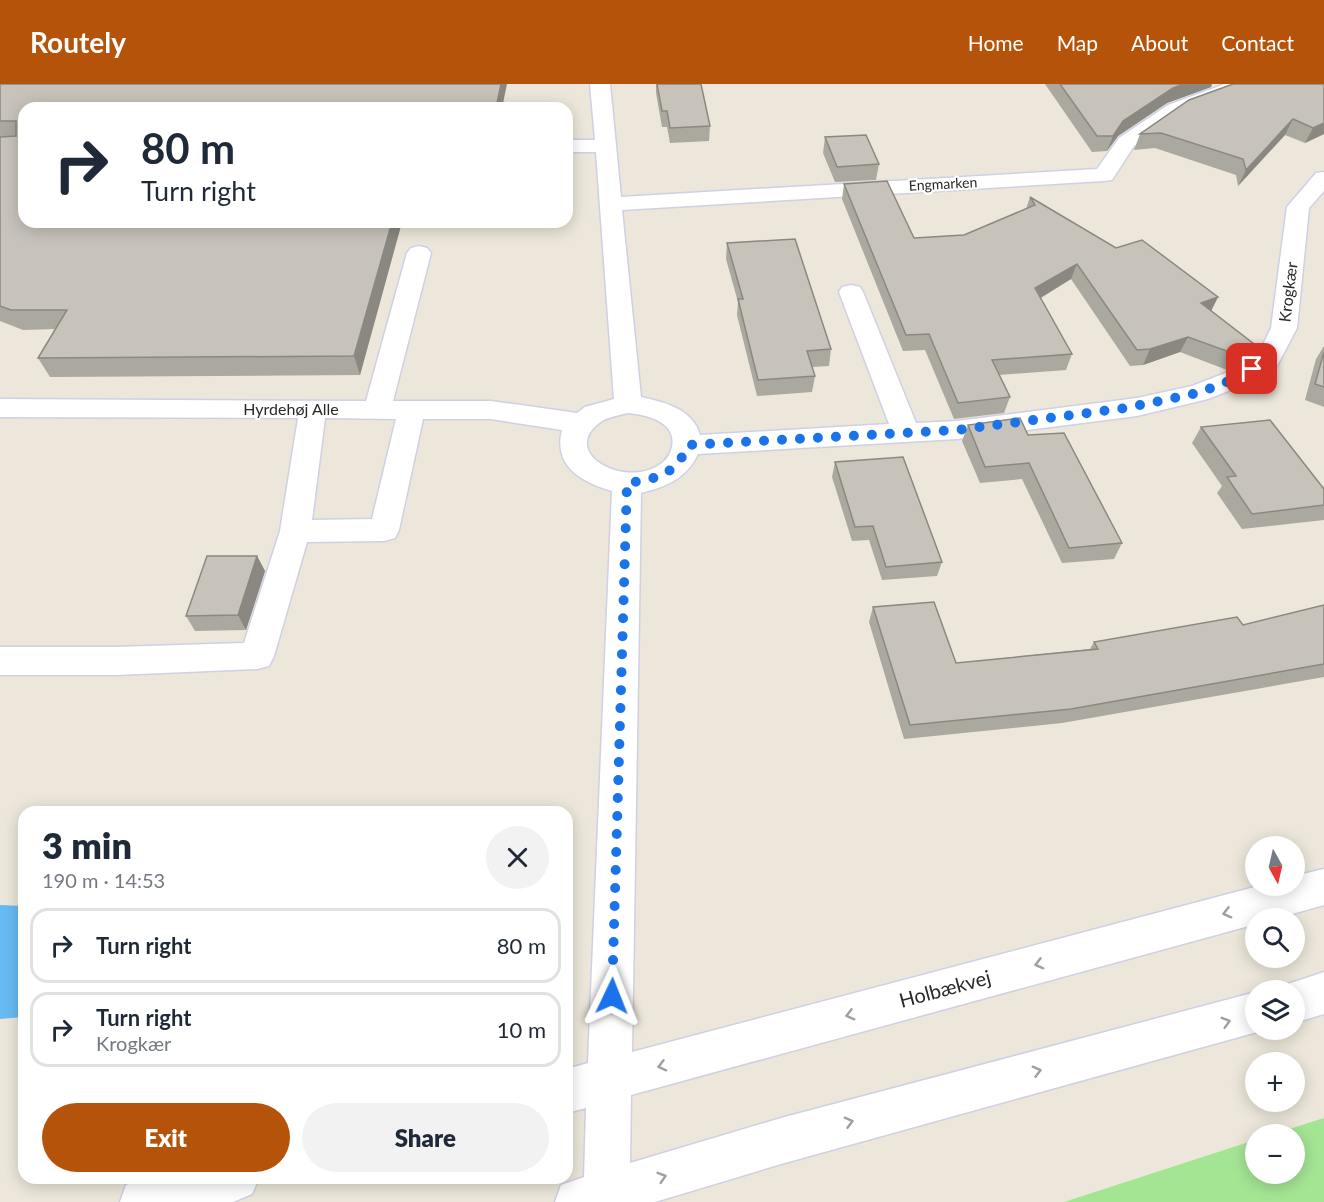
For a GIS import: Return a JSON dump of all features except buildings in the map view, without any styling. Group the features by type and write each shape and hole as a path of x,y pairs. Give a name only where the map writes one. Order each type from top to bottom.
{"street":[{"path":"600,84 628,404"},
{"name":"Engmarken","path":"612,204 1104,175 1126,142 1175,109 1243,84"},
{"path":"573,146 606,146"},
{"name":"Krogkær","path":"688,445 957,430 1137,407 1198,393 1237,378 1268,360 1284,328 1298,207 1324,178"},
{"path":"377,409 419,253"},
{"path":"851,292 906,433"},
{"path":"628,404 663,411 677,420 685,432 688,445 682,460 669,472 650,480 627,483 607,480 590,473 578,462 572,449 573,436 580,423 609,407 628,404"},
{"name":"Hyrdehøj Alle","path":"0,408 491,410 580,423"},
{"path":"0,661 116,661 257,656 295,531 313,409"},
{"path":"295,531 384,530 411,409"},
{"path":"627,483 610,1080 596,1199 781,1141 1245,1016"},
{"name":"Holbækvej","path":"573,1089 1324,887"},
{"path":"1305,999 1324,993"},
{"path":"143,1202 213,1184"}],"green space":[{"path":"1324,1118 1324,1202 1064,1202 1245,1143 1245,1184 1305,1184 1305,1124"}],"water":[{"path":"0,905 18,906 18,1018 0,1019"}],"route":[{"path":"612,996 627,483 650,480 669,472 682,460 688,445 957,430 1137,407 1198,393 1237,378 1252,369"}]}
